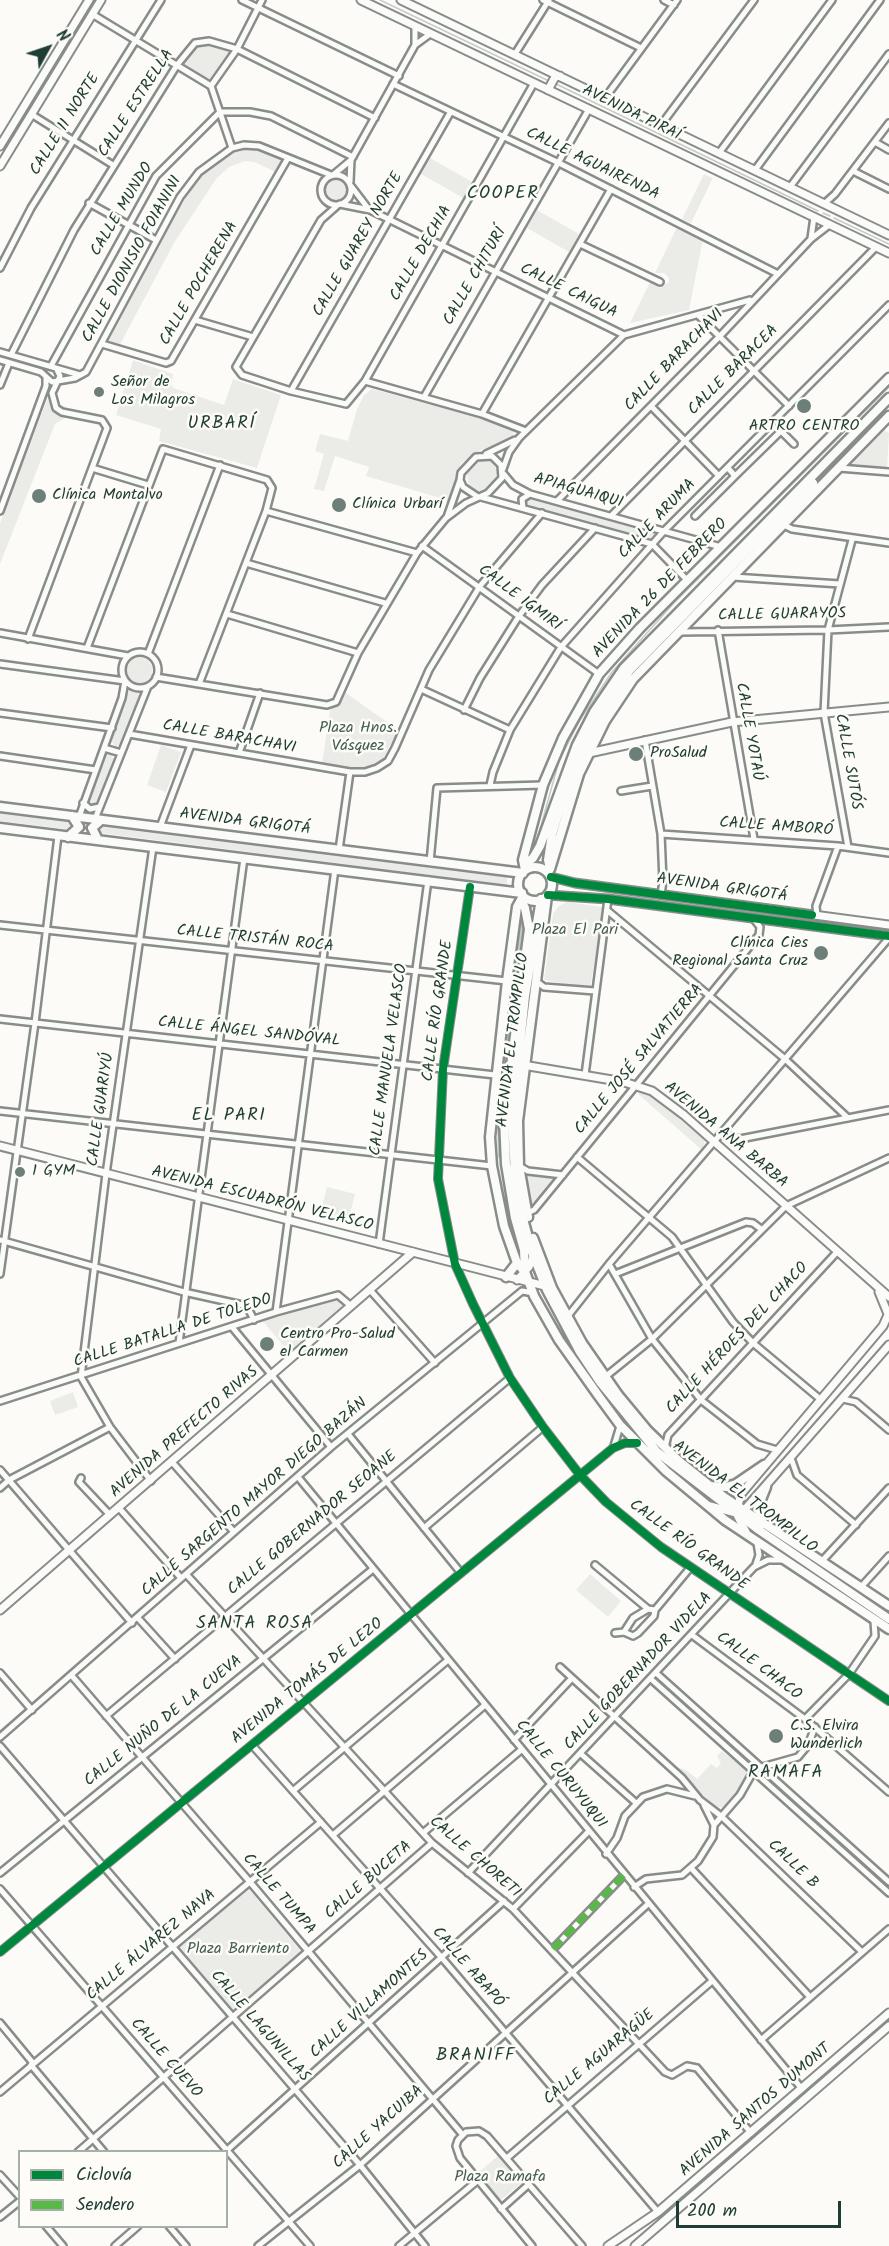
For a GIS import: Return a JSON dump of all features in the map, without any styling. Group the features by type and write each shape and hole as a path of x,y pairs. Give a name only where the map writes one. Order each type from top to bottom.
{"main road":[{"path":"0,146 88,0"},
{"path":"0,166 101,0"},
{"name":"AVENIDA PIRAÍ","path":"400,0 889,235"},
{"name":"AVENIDA PIRAÍ","path":"369,2 430,34 534,83 550,85 589,109 889,253"},
{"path":"550,85 560,76"},
{"path":"812,216 820,211 820,202"},
{"path":"829,225 838,211"},
{"name":"AVENIDA 26 DE FEBRERO","path":"524,869 523,860 543,785 563,738 599,674 687,580 889,378"},
{"name":"AVENIDA 26 DE FEBRERO","path":"524,869 540,846 577,745 594,712 624,668 889,398"},
{"name":"AVENIDA 26 DE FEBRERO","path":"550,873 548,860 552,834 564,794 601,713 629,671 889,405"},
{"path":"0,828 68,837 95,836 153,847 428,880 522,896 533,900 545,897 552,887 550,873 565,815 589,753 605,721 633,679 676,632 889,416"},
{"path":"862,433 882,423"},
{"path":"735,562 755,552"},
{"path":"589,753 732,722 889,707"},
{"name":"AVENIDA GRIGOTÁ","path":"0,807 430,862 524,869"},
{"path":"75,816 95,836"},
{"path":"75,816 79,827 76,831"},
{"path":"68,837 98,819"},
{"path":"95,836 92,828 98,819"},
{"path":"522,896 519,883 524,869 536,867 550,873"},
{"name":"AVENIDA GRIGOTÁ","path":"550,873 661,895 889,925"},
{"path":"606,899 640,900 643,892"},
{"name":"AVENIDA EL TROMPILLO","path":"522,896 517,907 491,1118 492,1166 504,1226 517,1263 525,1272"},
{"name":"AVENIDA EL TROMPILLO","path":"522,896 529,929 504,1119 506,1164 515,1218 524,1250 525,1272 529,1283 559,1340 620,1425 637,1443 705,1504 749,1537 889,1630"},
{"name":"AVENIDA GRIGOTÁ","path":"545,897 606,899 889,937"},
{"name":"AVENIDA EL TROMPILLO","path":"545,897 536,981 523,1065 516,1165 516,1193 533,1257 545,1286 580,1352 617,1405 657,1452 696,1484 822,1561 889,1606"},
{"name":"AVENIDA EL TROMPILLO","path":"545,897 518,1056 512,1120 516,1165 527,1214 545,1270 568,1318 605,1377 665,1448 738,1510 889,1619"},
{"path":"518,1056 528,1037"},
{"name":"AVENIDA ANA BARBA","path":"523,1065 638,1086 661,1098 714,1141 878,1290 889,1297"},
{"name":"AVENIDA ESCUADRÓN VELASCO","path":"0,1146 545,1286"},
{"path":"495,1184 515,1218"},
{"name":"AVENIDA PREFECTO RIVAS","path":"0,1610 413,1252"},
{"path":"518,1280 533,1257"},
{"path":"506,1277 517,1263"},
{"name":"AVENIDA ANA BARBA","path":"878,1290 888,1316"},
{"path":"749,1537 738,1510 741,1494 871,1340 888,1316"},
{"path":"871,1340 882,1343 883,1351"},
{"path":"738,1510 778,1473 889,1345"},
{"path":"804,1443 797,1443 793,1434 810,1410"},
{"path":"778,1473 794,1451 791,1444 784,1443"},
{"path":"696,1484 731,1486 764,1465"},
{"path":"763,1524 758,1501 766,1486"},
{"path":"705,1504 738,1510"},
{"path":"878,1598 889,1610"},
{"name":"AVENIDA SANTOS DUMONT","path":"608,2246 645,2223 889,2013"},
{"name":"AVENIDA SANTOS DUMONT","path":"636,2246 889,2026"},
{"path":"636,2246 632,2241 632,2235 645,2223"},
{"path":"620,2239 627,2246"}],"street":[{"name":"CALLE 11 NORTE","path":"0,268 31,208 161,0"},
{"path":"242,0 399,76"},
{"path":"211,86 237,48 262,0"},
{"path":"416,7 421,0"},
{"path":"605,98 676,3 664,0"},
{"path":"661,125 754,0"},
{"path":"719,153 832,0"},
{"path":"755,170 880,0"},
{"path":"515,54 547,1 641,48"},
{"path":"92,14 211,86 232,148 244,145 259,146 311,169 343,177 350,185"},
{"path":"414,26 415,45"},
{"path":"321,189 324,180 352,159 415,45 430,34"},
{"name":"CALLE ESTRELLA","path":"11,355 89,203 177,65 190,48 201,40 237,48 375,118"},
{"path":"790,187 889,54"},
{"name":"CALLE DECHIA","path":"291,391 348,404 365,381 534,83"},
{"name":"CALLE AGUAIRENDA","path":"393,84 557,162 778,274"},
{"name":"CALLE CHITURÍ","path":"424,397 589,109"},
{"path":"220,112 250,112 271,116 352,159"},
{"name":"CALLE MUNDO","path":"53,367 127,224 156,176 220,112"},
{"name":"CALLE GUAREY NORTE","path":"291,391 450,113"},
{"path":"31,114 113,165"},
{"path":"820,202 835,194 889,123"},
{"path":"875,142 889,150"},
{"name":"CALLE DIONISIO FOIANINI","path":"81,375 86,372 102,344 156,240 190,183 210,163 232,148"},
{"name":"CALLE POCHERENA","path":"102,344 169,363 288,158"},
{"path":"291,391 242,375 237,371 237,364 321,220 348,199 352,159"},
{"path":"311,169 319,177 324,204 321,220"},
{"path":"853,171 889,189"},
{"name":"CALLE CAIGUA","path":"350,185 370,210"},
{"path":"482,414 611,189"},
{"path":"835,194 838,211"},
{"path":"322,196 329,203 339,204"},
{"path":"89,203 156,240"},
{"name":"CALLE CAIGUA","path":"339,204 370,210 624,335"},
{"path":"811,239 812,216"},
{"name":"CALLE BARACHAVI","path":"557,501 720,337 811,239 829,225"},
{"name":"CALLE BARACHAVI","path":"811,239 828,229 837,228"},
{"path":"580,244 660,282"},
{"name":"CALLE BARACEA","path":"612,515 876,247"},
{"path":"156,677 332,704 338,699 358,653 385,603 422,546 446,518 493,489 503,471 509,452 519,438 624,335 699,316 754,298"},
{"name":"CALLE ARUMA","path":"490,785 510,730 561,647 664,531 889,305"},
{"path":"699,316 789,406"},
{"path":"195,320 253,338"},
{"path":"0,352 81,375"},
{"path":"0,360 41,372 55,382 81,375"},
{"path":"0,386 9,363"},
{"path":"43,394 60,376 53,367"},
{"path":"0,512 43,394 45,376"},
{"path":"365,381 482,414 526,431"},
{"path":"28,639 107,428 105,423 59,411 53,402 52,393 55,382"},
{"path":"43,394 52,393"},
{"path":"651,406 719,476"},
{"path":"695,516 781,431 794,444"},
{"path":"446,518 465,466 519,438"},
{"path":"87,648 163,449 220,465 270,482 272,488 266,511 199,684"},
{"path":"481,456 492,456 503,471"},
{"path":"148,654 220,465"},
{"path":"92,468 148,485"},
{"path":"728,468 735,476"},
{"path":"839,468 889,472"},
{"name":"APIAGUAIQUI","path":"503,471 513,484 530,494 721,547"},
{"path":"460,480 467,492 478,497"},
{"path":"523,508 522,499 530,494"},
{"name":"APIAGUAIQUI","path":"478,497 652,544"},
{"path":"266,511 417,553"},
{"name":"CALLE BARACHAVI","path":"129,734 350,772 365,772 388,761 446,640 480,586 542,513"},
{"path":"782,524 792,530 852,540 889,543"},
{"path":"464,710 485,670 519,616 555,571 595,528"},
{"name":"CALLE SUTÓS","path":"848,848 824,713 828,630 852,540"},
{"path":"652,544 687,580"},
{"name":"CALLE IGMIRÍ","path":"422,546 599,674"},
{"path":"246,563 385,603"},
{"path":"731,577 840,584"},
{"path":"227,614 358,653"},
{"name":"CALLE GUARAYOS","path":"676,632 889,627"},
{"name":"CALLE YOTAÚ","path":"718,630 732,722 754,839"},
{"path":"0,633 128,656"},
{"path":"75,816 96,770 122,698 125,681 122,665 128,656 138,651 148,654 156,662 156,677 148,686 99,807 98,819"},
{"path":"0,664 125,681 136,688 148,686"},
{"path":"421,689 510,730"},
{"path":"239,753 260,693"},
{"path":"0,713 111,728"},
{"path":"645,740 661,834 663,881 661,895"},
{"path":"160,827 191,745"},
{"path":"104,748 121,753"},
{"path":"0,756 96,770"},
{"path":"339,850 350,772"},
{"path":"430,862 437,788 543,785"},
{"path":"621,791 652,786"},
{"path":"83,802 90,809 99,807"},
{"name":"CALLE AMBORÓ","path":"661,834 838,846 889,853"},
{"path":"0,1274 2,1240 18,1151 57,836"},
{"path":"817,916 816,906 838,846"},
{"name":"CALLE GUARIYÚ","path":"81,1377 106,1174 153,847"},
{"path":"179,1343 184,1292 244,858"},
{"path":"276,1312 335,869"},
{"name":"CALLE MANUELA VELASCO","path":"379,1244 428,880"},
{"name":"CALLE RÍO GRANDE","path":"470,887 443,1069 438,1159 442,1207 455,1264 510,1378 543,1427 580,1475 636,1528 690,1568 889,1701"},
{"path":"585,1075 608,911 606,899"},
{"path":"608,911 785,1059 848,1118"},
{"name":"CALLE JOSÉ SALVATIERRA","path":"527,1214 534,1210 638,1086 759,935 760,927 753,918"},
{"name":"CALLE TRISTÁN ROCA","path":"0,925 507,981"},
{"path":"568,1318 569,1312 609,1264 889,937"},
{"path":"536,981 544,987 595,991"},
{"name":"CALLE ÁNGEL SANDÓVAL","path":"0,1019 495,1075"},
{"path":"723,1131 733,1138 740,1139 889,1110"},
{"path":"0,1112 492,1166"},
{"path":"578,1157 649,1217 682,1250 705,1286 753,1343 820,1399"},
{"path":"605,1377 652,1340 786,1206 889,1158"},
{"path":"516,1165 528,1171 563,1175"},
{"path":"615,1274 682,1250 746,1222 753,1223 761,1229"},
{"path":"2,1240 184,1292 247,1306 254,1320"},
{"name":"CALLE HÉROES DEL CHACO","path":"665,1448 668,1435 837,1252"},
{"path":"609,1264 652,1340 701,1400 757,1444 777,1450"},
{"path":"370,1290 435,1363"},
{"name":"CALLE SARGENTO MAYOR DIEGO BAZÁN","path":"0,1737 332,1447 522,1291 534,1293"},
{"name":"CALLE BATALLA DE TOLEDO","path":"0,1401 81,1377 276,1312 338,1295 351,1306"},
{"path":"232,1327 332,1447"},
{"path":"81,1377 110,1427 151,1481"},
{"name":"CALLE GOBERNADOR SEOANE","path":"106,1716 510,1378"},
{"path":"843,1399 856,1402 889,1430"},
{"path":"613,1448 619,1437 620,1425"},
{"path":"0,1488 9,1480 110,1427"},
{"path":"423,1528 543,1427"},
{"path":"348,1434 461,1573"},
{"name":"AVENIDA TOMÁS DE LEZO","path":"0,1952 613,1448 625,1443 637,1443"},
{"path":"791,1458 797,1475 856,1525"},
{"path":"172,1462 234,1532"},
{"path":"0,1470 132,1623"},
{"name":"CALLE CURUYUQUI","path":"298,1477 550,1786 802,2089"},
{"path":"81,1478 79,1482 110,1515"},
{"path":"822,1561 889,1488"},
{"name":"CALLE CHORETI","path":"119,1508 305,1701 432,1843 513,1909 553,1949 665,2072 672,2075 687,2066 697,2068 751,2133"},
{"path":"754,1567 759,1555 758,1543"},
{"path":"861,1587 889,1556"},
{"path":"754,1567 768,1560 784,1560"},
{"path":"595,1565 648,1609 655,1610"},
{"name":"CALLE GOBERNADOR VIDELA","path":"468,1873 754,1567"},
{"path":"615,1633 624,1632 633,1636 638,1634 690,1568"},
{"name":"CALLE NUÑO DE LA CUEVA","path":"0,1873 373,1569"},
{"path":"624,1632 633,1618 648,1609"},
{"path":"138,1618 175,1659"},
{"path":"805,1719 849,1674 875,1636 876,1628 872,1618"},
{"path":"875,1636 889,1630"},
{"name":"CALLE CHACO","path":"692,1635 805,1719 889,1792"},
{"path":"294,1790 448,1660"},
{"path":"560,1667 682,1778 700,1800 714,1825"},
{"path":"0,1673 32,1710"},
{"path":"656,1673 759,1768 889,1882"},
{"name":"CALLE TUMPA","path":"72,1676 180,1804 250,1882 462,2134"},
{"path":"514,1740 572,1678"},
{"path":"651,1679 889,1893"},
{"path":"333,1835 485,1705"},
{"path":"634,1887 646,1879 682,1875 692,1868 710,1846 714,1825 740,1795 753,1772 759,1768 798,1757 808,1745 814,1727"},
{"name":"CALLE ABAPÓ","path":"252,1745 442,1958 658,2212"},
{"name":"CALLE LAGUNILLAS","path":"0,1746 360,2165 425,2246"},
{"path":"423,1833 521,1750"},
{"path":"581,1754 635,1802"},
{"path":"606,1854 635,1802 651,1793 667,1790 692,1794 700,1800"},
{"name":"CALLE B","path":"700,1800 721,1816 862,1952"},
{"name":"CALLE ÁLVAREZ NAVA","path":"0,2092 321,1822"},
{"path":"513,1909 588,1832"},
{"name":"CALLE BUCETA","path":"79,2150 432,1843"},
{"path":"692,1868 810,1998"},
{"path":"553,1949 624,1875"},
{"name":"CALLE CUEVO","path":"0,1889 225,2150"},
{"name":"CALLE VILLAMONTES","path":"227,2150 296,2091 504,1901"},
{"name":"CALLE YACUIBA","path":"258,2246 360,2165 648,1904"},
{"path":"761,2040 889,1929"},
{"name":"CALLE AGUARAGÜE","path":"507,2158 566,2104 712,1981"},
{"path":"0,2023 103,2150"},
{"path":"532,2246 477,2181 457,2152 458,2140 462,2134 472,2130 479,2131 507,2158 582,2246"},
{"name":"CALLE CUEVO","path":"228,2153 310,2246"},
{"path":"0,2175 18,2197"},
{"path":"399,2246 477,2181"},
{"path":"501,2209 529,2184"},
{"path":"0,2217 18,2201"},
{"path":"48,2228 63,2246"},
{"path":"115,2246 136,2228"},
{"path":"171,2228 186,2246"}],"green space":[{"path":"208,43 232,50 209,80 181,65 198,45"},
{"path":"253,148 280,158 281,163 276,172 254,162 245,161 229,167 216,179 174,243 118,348 112,346 109,340 169,226 195,183 215,162 231,151"},
{"path":"430,158 474,183 465,199 421,174"},
{"path":"704,174 713,178 691,223 682,219"},
{"path":"336,177 345,180 348,189 345,198 336,201 327,198 324,189 327,180"},
{"path":"537,210 579,234 569,252 527,228"},
{"path":"677,227 703,239 689,310 630,323 651,280 660,288 669,282 669,278 664,273 655,273"},
{"path":"133,360 173,374 171,384 173,388 224,405 233,379 281,395 257,468 159,441 161,429 116,415"},
{"path":"372,389 507,425 514,433 509,440 478,451 461,464 450,501 366,476 369,467 335,456 324,491 314,489 324,454 315,451 320,434 348,441 357,409 364,395"},
{"path":"49,395 54,410 66,415 55,424 0,564 0,523"},
{"path":"881,428 889,433 887,470 850,466 848,463"},
{"path":"491,460 498,471 494,482 481,492 469,488 467,474 480,461"},
{"path":"530,497 653,531 655,535 647,539 527,506 525,500"},
{"path":"139,657 148,661 152,670 148,679 139,683 130,679 126,670 130,661"},
{"path":"129,690 140,693 121,744 115,747 111,740"},
{"name":"Plaza Hnos. Vásquez","path":"346,693 398,730 383,759 363,769 322,764 330,710 340,704"},
{"path":"161,745 181,752 166,792 147,785"},
{"path":"106,754 111,755 114,759 97,806 92,807 86,804"},
{"path":"0,812 75,823 73,830 0,821"},
{"path":"99,825 507,877 507,885 100,833 96,832"},
{"name":"Plaza El Pari","path":"567,902 602,907 604,910 590,988 544,980 553,914 559,906"},
{"path":"641,1090 665,1104 701,1136 705,1142 702,1150 638,1094"},
{"path":"524,1171 557,1178 530,1209"},
{"path":"327,1187 355,1194 347,1225 319,1218"},
{"path":"338,1298 346,1305 291,1355 262,1320"},
{"path":"73,1392 78,1407 55,1415 50,1401"},
{"path":"590,1574 621,1601 608,1617 576,1590"},
{"path":"722,1751 749,1772 734,1800 727,1806 717,1808 706,1803 675,1769 677,1767 686,1770 697,1779 711,1764 717,1768 721,1763 717,1756"},
{"name":"Plaza Barriento","path":"243,1888 248,1888 300,1950 300,1955 235,2010 231,2009 178,1948 178,1944"},
{"name":"Plaza Ramafa","path":"501,2153 524,2181 498,2202 476,2175"}],"waterway":[{"path":"380,0 549,81"},
{"path":"554,83 818,211"},
{"path":"823,213 830,216"},
{"path":"834,218 889,244"},
{"path":"537,840 559,761 580,720 612,672 673,604 889,387"},
{"path":"501,1114 508,1031 523,927"},
{"path":"500,1124 501,1156"}],"marked path":[{"path":"553,1949 624,1875"}],"cycle path":[{"path":"551,877 575,883 812,915"},
{"path":"470,887 443,1069 438,1179 455,1264 510,1378 543,1427 580,1475 606,1502 661,1547 889,1701"},
{"path":"548,895 608,899 889,936"},
{"path":"0,1952 613,1448 625,1443 637,1443"}],"place":[{"name":"Señor de Los Milagros","path":"99,392"},
{"name":"ARTRO CENTRO","path":"804,406"},
{"name":"Clínica Montalvo","path":"39,496"},
{"name":"Clínica Urbarí","path":"339,505"},
{"name":"ProSalud","path":"636,754"},
{"name":"Clínica Cies Regional Santa Cruz","path":"821,953"},
{"name":"1 GYM","path":"20,1172"},
{"name":"Centro Pro-Salud el Carmen","path":"267,1344"},
{"name":"C.S. Elvira Wunderlich","path":"776,1736"}],"district":[{"name":"COOPER","path":"503,195"},
{"name":"URBARÍ","path":"222,425"},
{"name":"EL PARI","path":"229,1117"},
{"name":"SANTA ROSA","path":"255,1625"},
{"name":"RAMAFA","path":"786,1774"},
{"name":"BRANIFF","path":"476,2057"}]}
